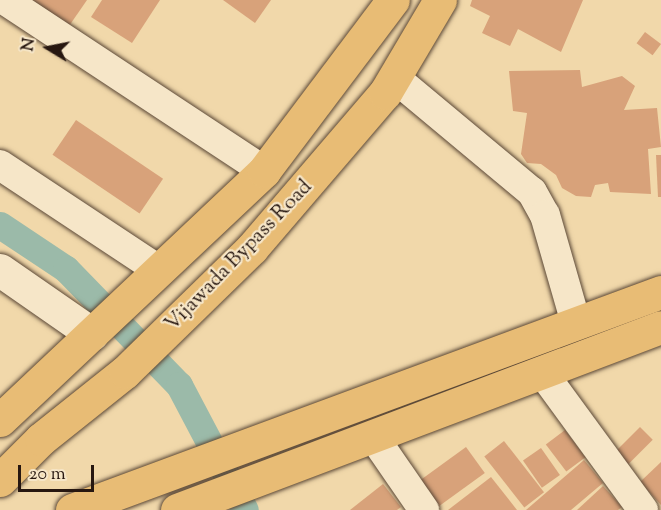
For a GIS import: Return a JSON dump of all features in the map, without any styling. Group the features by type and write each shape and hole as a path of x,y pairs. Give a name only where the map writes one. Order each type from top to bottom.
{"main road":[{"name":"Vijawada Bypass Road","path":"0,420 264,171 393,0"},
{"name":"Vijawada Bypass Road","path":"0,480 41,439 125,372 188,311 328,162 395,78 440,0"},
{"path":"72,510 181,467 274,436 661,292"},
{"path":"187,508 661,327"}],"street":[{"path":"4,0 264,171"},
{"path":"395,78 532,192 545,215 576,323"},
{"path":"0,165 158,273"},
{"path":"0,270 92,334"},
{"path":"543,372 643,510"},
{"path":"373,436 424,510"}],"building":[{"path":"27,0 87,0 67,29"},
{"path":"102,0 160,0 132,43 91,17"},
{"path":"223,0 271,0 255,23"},
{"path":"472,0 583,0 561,52 518,29 510,46 482,33 490,16 470,6"},
{"path":"645,32 661,44 653,55 637,43"},
{"path":"580,70 582,87 622,76 635,86 624,110 657,108 661,147 648,149 651,194 610,192 608,183 595,185 591,197 576,196 562,188 556,175 541,164 527,163 521,154 527,113 513,111 509,71"},
{"path":"76,120 163,179 140,214 53,155"},
{"path":"656,155 661,155 661,197 658,197"},
{"path":"640,427 653,440 624,469 611,456"},
{"path":"565,430 585,457 566,472 546,444"},
{"path":"504,441 544,492 524,508 484,456"},
{"path":"466,447 485,473 434,510 430,510 413,486"},
{"path":"541,448 560,475 542,488 523,461"},
{"path":"584,460 603,483 571,510 526,510"},
{"path":"661,462 661,505 640,482"},
{"path":"491,477 517,510 448,510"},
{"path":"383,484 401,507 397,510 350,510"},
{"path":"603,486 622,507 618,510 577,510"}],"waterway":[{"path":"0,225 66,269 179,385 245,510"}]}
